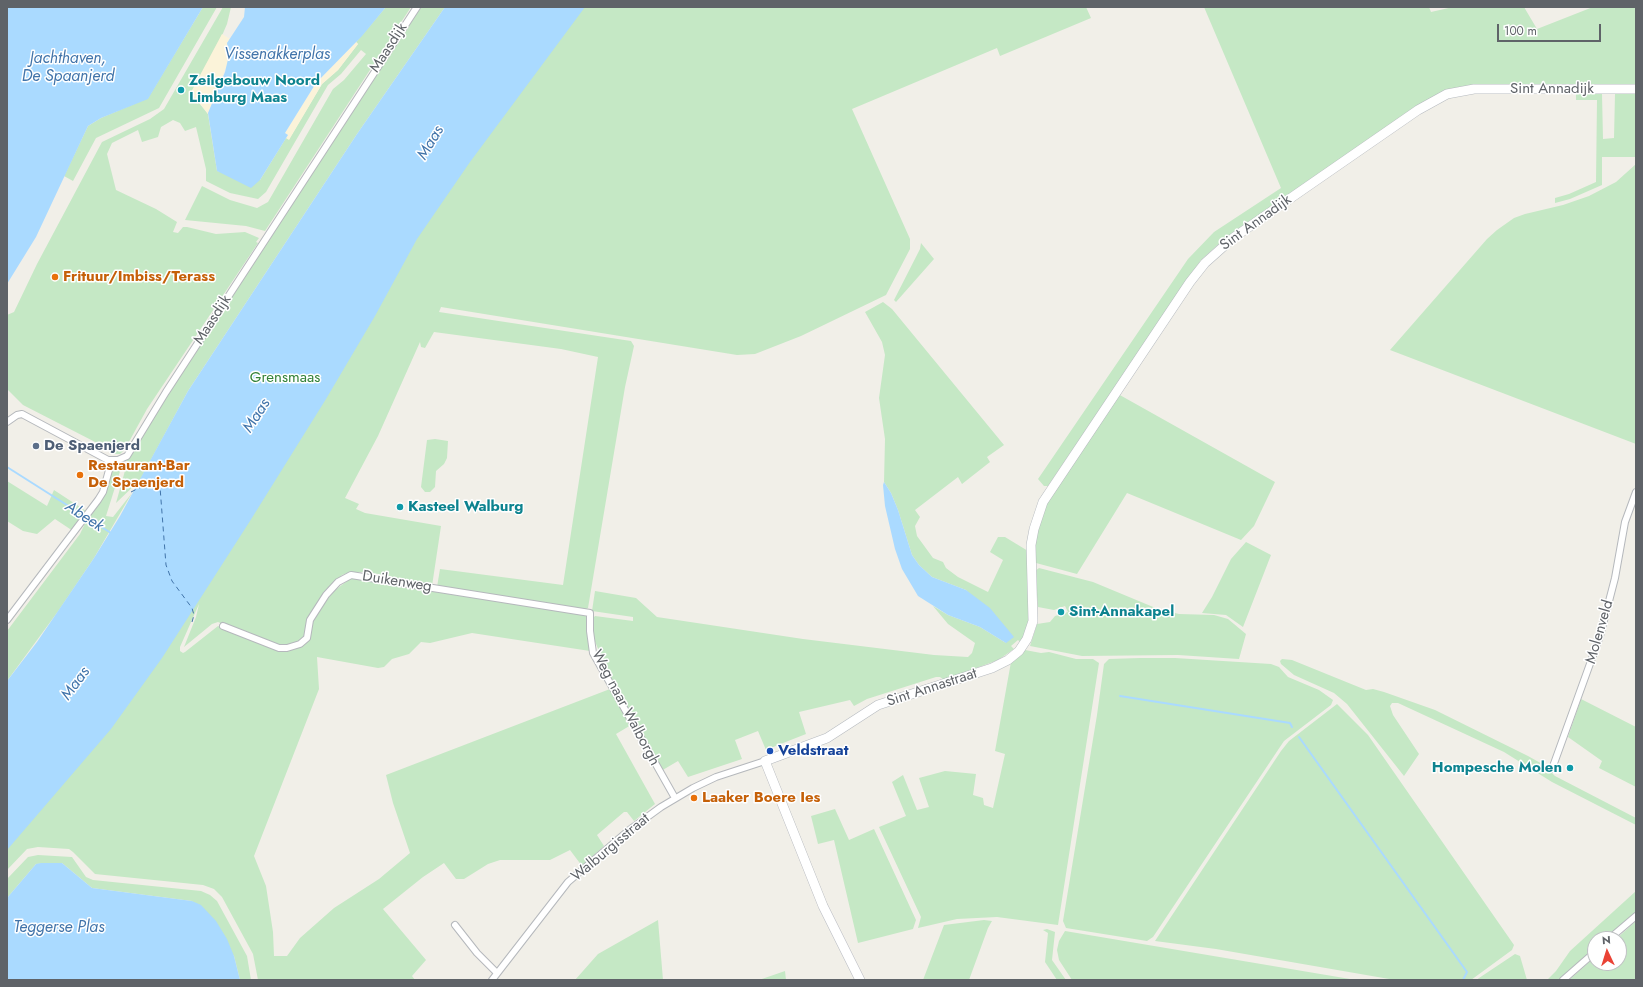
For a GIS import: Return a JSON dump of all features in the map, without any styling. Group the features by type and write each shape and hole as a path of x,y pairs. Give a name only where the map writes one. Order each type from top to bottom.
{"street":[{"name":"Maasdijk","path":"108,460 118,460 130,453 166,392 417,7"},
{"name":"Sint Annadijk","path":"1031,566 1031,545 1034,529 1039,511 1049,491 1190,282 1205,263 1233,238 1418,110 1447,94 1480,89 1636,89"},
{"path":"7,422 17,415 28,416 108,460 109,470 103,492 7,620"},
{"name":"Molenveld","path":"1552,769 1600,636 1615,578 1625,522 1636,492"},
{"name":"Sint Annastraat","path":"764,761 826,738 878,705 979,672 1008,660 1024,645 1032,627 1033,602 1031,566"},
{"name":"Duikenweg","path":"223,626 279,648 287,648 300,644 307,638 310,620 326,595 338,582 351,575 590,613"},
{"name":"Weg naar Walborgh","path":"590,613 590,638 593,654 675,798"},
{"path":"764,761 823,906 860,980"},
{"name":"Walburgisstraat","path":"492,980 568,882 628,831 675,798 716,777 764,761"},
{"path":"1618,931 1636,916"},
{"path":"455,925 477,953 497,973"},
{"path":"1562,980 1587,959"}],"green space":[{"path":"203,7 217,7 159,108 96,138 73,181 64,176 88,126 101,118 148,98"},
{"path":"223,7 231,7 227,24 195,98 208,114 217,171 260,180 286,138 289,139 322,84 338,70 358,44 356,42 386,7 411,7 265,231 246,226 185,220 202,186 230,200 257,208 268,202 333,89 344,80 366,54 361,50 341,74 328,85 266,192 258,199 230,193 206,181 206,169 196,127 185,131 180,123 173,120 161,127 158,137 142,142 138,130 112,143 107,154 116,190 156,209 177,222 173,232 178,233 183,227 187,227 216,234 245,232 259,238 256,242 258,243 147,409 125,449 120,454 113,454 101,445 23,405 7,389 7,315 14,312 37,264 102,142 150,119 164,109"},
{"path":"421,7 445,7 357,134 188,391 140,480 116,503 126,467 133,463 126,461 155,413"},
{"path":"482,7 1086,7 1091,18 1000,56 997,48 852,109 910,239 910,249 886,295 801,336 755,354 737,355 441,307 439,312 631,341 634,346 625,387 588,608 584,610 437,587 440,569 563,585 598,357 561,349 434,332 425,348 421,347 420,342 378,436 345,498 359,504 356,509 365,513 441,526 432,586 369,572 350,572 342,575 329,588 308,619 304,640 288,646 277,646 218,622 212,624 184,647 196,617 199,604 180,647 180,651 183,653 185,652 218,626 275,648 303,645 314,617 334,591 351,578 361,578 391,585 584,615 588,618 590,651 472,633 430,643 421,642 409,654 392,659 384,667 378,668 317,657 319,689 254,856 266,886 273,932 274,956 287,956 300,938 334,908 379,879 410,853 393,803 386,775 610,689 631,725 616,734 655,804 634,821 627,812 624,812 597,835 604,846 582,866 570,850 550,860 500,860 488,864 464,879 456,879 444,863 423,877 383,909 426,960 412,976 415,980 258,980 253,954 222,897 214,889 203,885 95,874 69,849 38,847 27,849 7,870 7,770"},
{"path":"1204,7 1429,7 1431,12 1453,7 1524,7 1537,29 1593,7 1636,7 1636,86 1563,84 1458,88 1310,180 1221,242 1201,260 1048,486 1044,486 1038,479 1188,259 1214,232 1281,188"},
{"path":"1576,94 1602,94 1603,139 1614,138 1615,94 1636,94 1636,157 1602,157 1602,185 1570,199 1555,203 1555,198 1569,194 1596,182 1597,100 1576,100"},
{"path":"1636,164 1636,444 1390,350 1487,239 1497,230 1514,218 1563,205 1589,196 1616,182"},
{"path":"921,243 934,259 896,302 894,300 920,249"},
{"path":"883,302 892,309 1004,445 987,457 990,462 962,484 958,477 915,510 920,517 915,526 917,536 933,558 943,562 946,568 958,577 988,592 1003,560 990,552 998,537 1005,537 1028,551 1029,619 1025,635 1020,642 1018,640 1011,646 1014,649 998,660 944,680 940,677 936,677 867,699 854,706 850,700 799,712 806,734 766,750 758,731 735,740 742,759 688,777 678,761 661,771 612,682 591,632 592,619 595,616 633,621 633,617 592,611 595,591 636,598 657,617 803,639 934,655 968,657 972,653 975,643 948,624 933,606 948,615 980,627 1006,643 966,590 932,577 919,565 912,555 898,510 891,493 884,482 885,439 879,398 885,355 882,342 865,312"},
{"path":"1118,394 1275,482 1254,526 1241,540 1127,493 1077,574 1036,563 1034,558 1038,524 1046,503"},
{"path":"435,439 448,441 447,458 444,464 436,471 435,487 430,492 425,492 421,487 427,440"},
{"path":"119,462 123,462 106,516 113,517 132,493 94,558 59,610 7,681 7,631 80,534 110,471"},
{"path":"7,481 47,506 54,490 86,511 73,531 55,519 37,534 23,531 7,521"},
{"path":"1246,542 1271,555 1243,627 1226,615 1202,613 1212,597 1231,559"},
{"path":"1039,568 1093,582 1158,609 1179,614 1214,615 1228,619 1246,634 1239,659 1178,655 1082,656 1030,646 1037,624 1050,622 1055,616 1068,612 1065,606 1054,610 1038,607 1035,571"},
{"path":"1025,650 1041,653 1049,652 1076,659 1093,659 1099,663 1058,925 997,917 957,919 918,928 921,917 879,827 906,816 892,782 903,775 917,810 929,807 919,778 945,771 976,774 973,795 983,798 984,805 993,808 1005,754 995,751 1011,662"},
{"path":"1175,658 1271,664 1279,667 1288,677 1319,690 1333,700 1331,705 1284,741 1153,937 1147,941 1066,928 1063,921 1104,664 1109,659"},
{"path":"1282,659 1292,660 1366,690 1373,689 1384,692 1435,710 1544,765 1555,776 1636,818 1636,825 1552,782 1504,752 1398,703 1392,703 1390,706 1393,715 1419,754 1404,776 1347,704 1334,693 1294,675 1281,664 1280,661"},
{"path":"1581,699 1636,727 1636,787 1599,768 1602,761 1568,737"},
{"path":"1337,704 1368,735 1514,945 1512,950 1471,980 1395,980 1216,949 1155,941 1281,751 1289,741"},
{"path":"835,809 849,840 874,829 916,920 913,929 858,943 834,840 818,844 811,816"},
{"path":"38,855 72,857 86,877 93,880 201,891 210,895 217,901 247,956 251,980 240,980 234,956 192,901 92,888 62,863 36,864 7,898 7,879 28,857"},
{"path":"1636,891 1636,912 1615,931 1592,931"},
{"path":"658,920 663,980 575,980 598,954"},
{"path":"984,920 992,921 969,980 923,980 944,925"},
{"path":"1636,921 1636,980 1569,980 1587,964 1587,971 1627,971 1627,931 1625,931"},
{"path":"1047,929 1055,932 1052,960 1066,980 1057,980 1045,962 1048,933 1043,930"},
{"path":"1065,931 1356,980 1072,980 1059,960 1057,950 1059,941"},
{"path":"1587,936 1587,956 1559,980 1547,980 1556,971 1570,951"},
{"path":"1515,954 1520,956 1527,980 1476,980"},
{"path":"785,971 786,980 759,980"}],"sand":[{"path":"222,34 230,39 227,43 228,62 208,114 198,101 190,94"},
{"path":"356,42 358,44 338,70 322,84 289,140 286,138 288,135 285,133 316,83"}],"water":[{"name":"Jachthaven, De Spaanjerd","path":"7,7 203,7 148,99 101,118 88,126 36,237 7,284"},
{"name":"Vissenakkerplas","path":"245,7 386,7 362,36 316,83 285,133 288,135 260,180 251,188 217,171 208,113 225,72 229,55 227,43 244,17"},
{"name":"Grensmaas","path":"445,7 585,7 470,162 417,239 375,316 326,399 162,658 111,729 7,850 7,681 37,642 94,558 120,516 188,391 357,134"},
{"path":"884,482 891,493 898,510 912,555 919,565 932,577 966,590 990,608 1014,637 1006,643 980,627 948,615 918,596 902,569 895,549 885,506"},
{"name":"Teggerse Plas","path":"62,863 92,888 192,901 201,905 216,921 227,939 234,956 240,980 7,980 7,898 36,864"}],"waterway":[{"name":"Abeek","path":"7,467 111,533"},
{"path":"1120,696 1290,723 1292,727"},
{"path":"1299,737 1467,972 1463,980"}],"ferry route":[{"path":"131,492 149,483 157,484 160,487 166,565 172,581 192,608 194,615 192,622"}],"place":[{"name":"Zeilgebouw Noord Limburg Maas","path":"181,90"},
{"name":"Frituur/Imbiss/Terass","path":"55,277"},
{"name":"De Spaenjerd","path":"36,446"},
{"name":"Restaurant-Bar De Spaenjerd","path":"80,475"},
{"name":"Kasteel Walburg","path":"400,507"},
{"name":"Sint-Annakapel","path":"1061,612"},
{"name":"Veldstraat","path":"770,751"},
{"name":"Hompesche Molen","path":"1570,768"},
{"name":"Laaker Boere Ies","path":"694,798"}],"water label":[{"name":"Maas","path":"431,143"},
{"name":"Maas","path":"257,416"},
{"name":"Maas","path":"76,684"}]}
